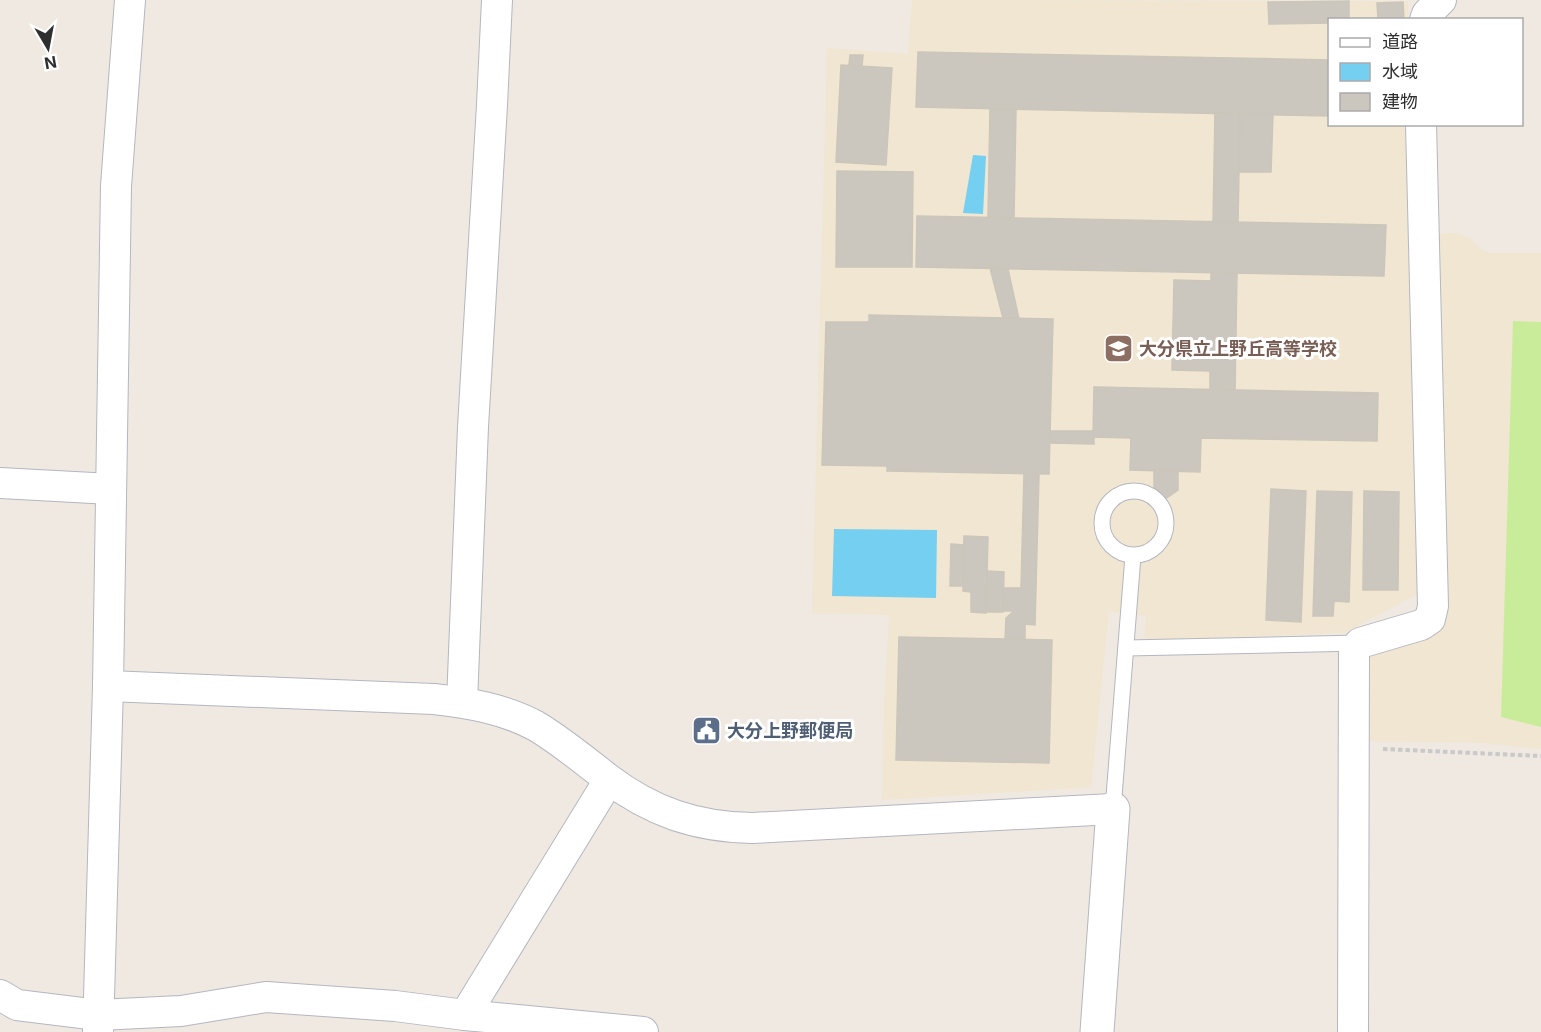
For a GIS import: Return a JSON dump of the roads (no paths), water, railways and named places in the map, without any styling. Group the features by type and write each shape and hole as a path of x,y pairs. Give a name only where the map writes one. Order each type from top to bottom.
{"street":[{"path":"98,1024 108,686 116,186 129,0"},
{"path":"462,702 473,427 497,0"},
{"path":"1426,18 1441,0"},
{"path":"1353,1032 1354,650 1360,644 1421,625 1430,619 1433,606 1421,126"},
{"path":"0,483 111,489"},
{"path":"108,686 462,702 512,715 537,727 574,752 609,780 652,806 673,816 723,827 752,828 1113,808 1097,1032"},
{"path":"465,1015 609,780"},
{"path":"0,995 17,1005 98,1024 266,998 395,1006 643,1032"}],"lane":[{"path":"1133,491 1144,492 1153,497 1165,513 1167,523 1160,543 1153,550 1133,556 1122,554 1105,540 1101,529 1101,518 1105,507 1113,499 1122,493 1133,491"},
{"path":"1113,808 1133,556"},
{"path":"1126,648 1360,644"}],"water":[{"path":"973,155 986,156 983,214 963,213"},
{"path":"834,529 937,530 936,598 832,596"}],"place":[{"name":"大分県立上野丘高等学校","path":"1118,349"},
{"name":"大分上野郵便局","path":"706,731"}]}
